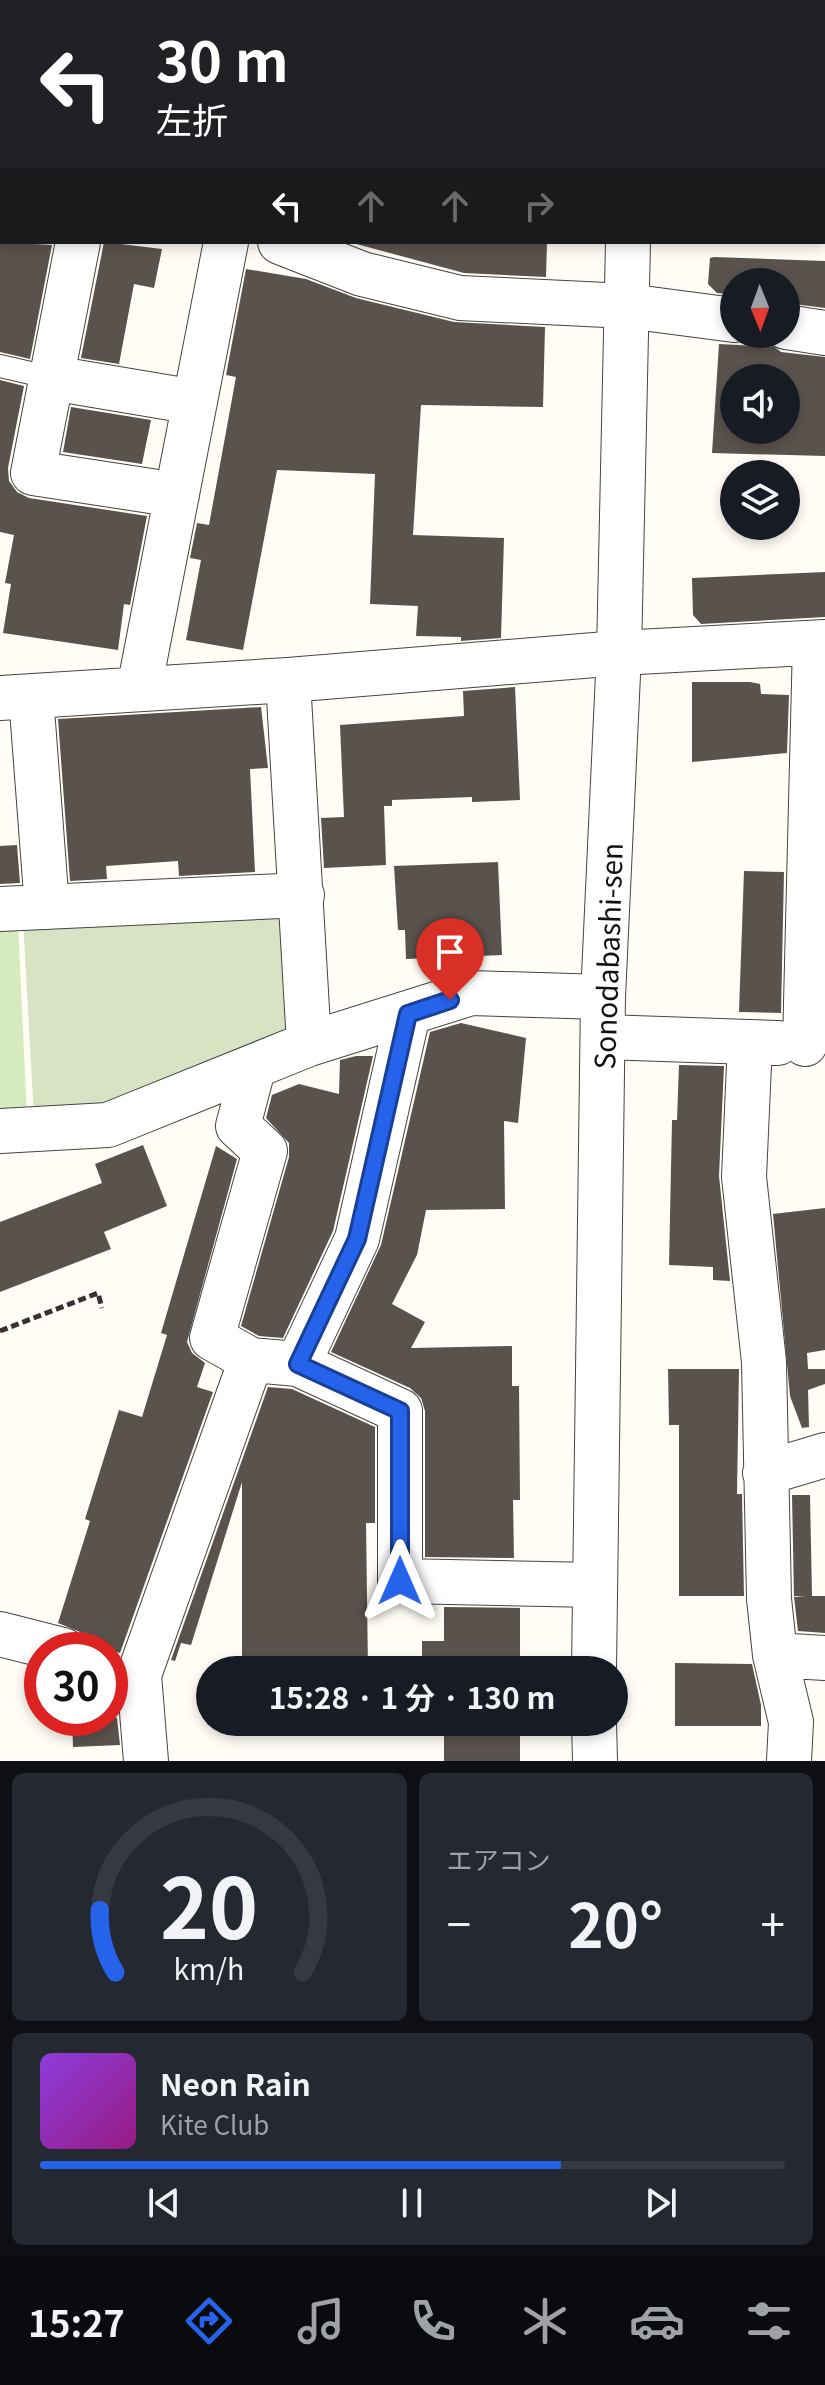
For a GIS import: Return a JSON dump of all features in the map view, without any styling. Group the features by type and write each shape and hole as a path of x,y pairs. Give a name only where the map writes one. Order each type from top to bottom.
{"street":[{"path":"78,244 33,473 177,495"},
{"path":"139,689 226,244"},
{"path":"285,244 362,274 460,298 627,306 720,318"},
{"name":"Sonodabashi-sen","path":"594,1656 603,1017 619,653 628,244"},
{"path":"800,329 825,333"},
{"path":"52,378 195,402"},
{"path":"0,1131 108,1125 309,1044 471,993 750,1042 815,1044 820,642 619,653 288,680 16,697 47,907"},
{"path":"288,680 309,1044"},
{"path":"0,909 302,895"},
{"path":"298,1364 357,1239 408,1014"},
{"path":"750,1042 744,1177 764,1362 765,1473 775,1655 791,1722 789,1761"},
{"path":"253,1069 238,1126 265,1151 212,1338 251,1360 298,1364 400,1411 400,1581 594,1585"},
{"path":"128,1661 251,1360"},
{"path":"765,1473 825,1455"},
{"path":"0,1634 24,1640"},
{"path":"775,1655 825,1658"},
{"path":"128,1687 146,1761"},
{"path":"594,1736 595,1761"}],"lane":[{"path":"0,366 52,378"}],"path":[{"path":"0,1331 98,1293 102,1308"}],"green space":[{"path":"281,906 299,1029 105,1112 34,1117 23,921"},
{"path":"18,923 27,1117 0,1118 0,924"}],"building":[{"path":"0,244 52,245 30,359 0,352"},
{"path":"104,244 162,249 154,288 134,284 119,364 81,358"},
{"path":"356,244 547,244 546,277 464,273"},
{"path":"710,258 825,261 825,308 800,305 800,268 720,268 720,293 717,293 708,284"},
{"path":"246,269 306,279 356,298 454,322 545,327 543,407 421,405 413,535 504,538 501,638 461,641 461,637 416,636 418,606 370,604 375,474 277,470 243,650 186,640 201,560 190,558 197,523 209,525 236,377 226,375"},
{"path":"719,344 720,348 776,348 781,352 825,357 825,456 712,453"},
{"path":"0,380 24,386 8,468 9,481 17,492 29,498 147,516 130,605 124,604 118,650 3,633 11,584 5,583 14,535 0,532"},
{"path":"71,407 151,420 142,464 63,452"},
{"path":"825,572 825,617 701,624 693,615 692,578"},
{"path":"692,682 750,682 760,684 761,694 789,695 787,753 692,762"},
{"path":"515,687 520,800 472,802 472,797 392,800 392,806 384,806 386,865 324,868 321,818 344,817 340,725 464,716 463,691"},
{"path":"261,707 268,768 250,769 255,872 179,876 178,861 106,866 107,879 70,881 58,719"},
{"path":"17,845 20,883 0,884 0,846"},
{"path":"498,862 502,955 406,959 405,930 398,930 394,866"},
{"path":"744,871 784,872 781,1013 739,1012"},
{"path":"461,1023 526,1038 518,1123 504,1121 505,1209 426,1210 417,1255 392,1304 425,1322 411,1348 512,1346 512,1386 519,1386 520,1500 513,1500 514,1558 425,1557 425,1411 421,1398 410,1388 331,1352 381,1245 430,1032"},
{"path":"373,1056 333,1231 283,1338 259,1336 241,1326 289,1157 289,1143 266,1118 272,1095 299,1084 339,1094 340,1060"},
{"path":"679,1065 724,1066 719,1176 730,1281 713,1280 713,1267 669,1265 672,1120 677,1120"},
{"path":"143,1145 167,1206 104,1232 111,1249 0,1292 0,1222 102,1183 95,1164"},
{"path":"216,1146 237,1159 187,1342 192,1353 205,1363 197,1387 213,1392 127,1632 80,1632 58,1623 90,1521 85,1519 119,1410 142,1417 167,1335 161,1333"},
{"path":"825,1208 825,1350 807,1353 808,1369 825,1369 825,1384 808,1390 809,1427 802,1428 790,1396 773,1214"},
{"path":"668,1369 739,1369 737,1494 742,1494 744,1596 679,1596 679,1425 669,1425"},
{"path":"268,1387 292,1389 375,1427 375,1523 366,1523 368,1656 242,1656 242,1482 191,1645 181,1643 175,1661 171,1660"},
{"path":"792,1495 810,1495 812,1596 825,1596 825,1633 798,1631 794,1597 806,1597 794,1596"},
{"path":"444,1607 520,1608 520,1656 422,1656 422,1641 444,1641"},
{"path":"675,1663 752,1664 761,1705 761,1726 675,1726"},
{"path":"73,1736 119,1736 120,1745 73,1747"},
{"path":"444,1736 520,1736 520,1761 444,1761"}],"route":[{"path":"400,1581 400,1411 298,1364 357,1239 408,1014 450,1000"}]}
